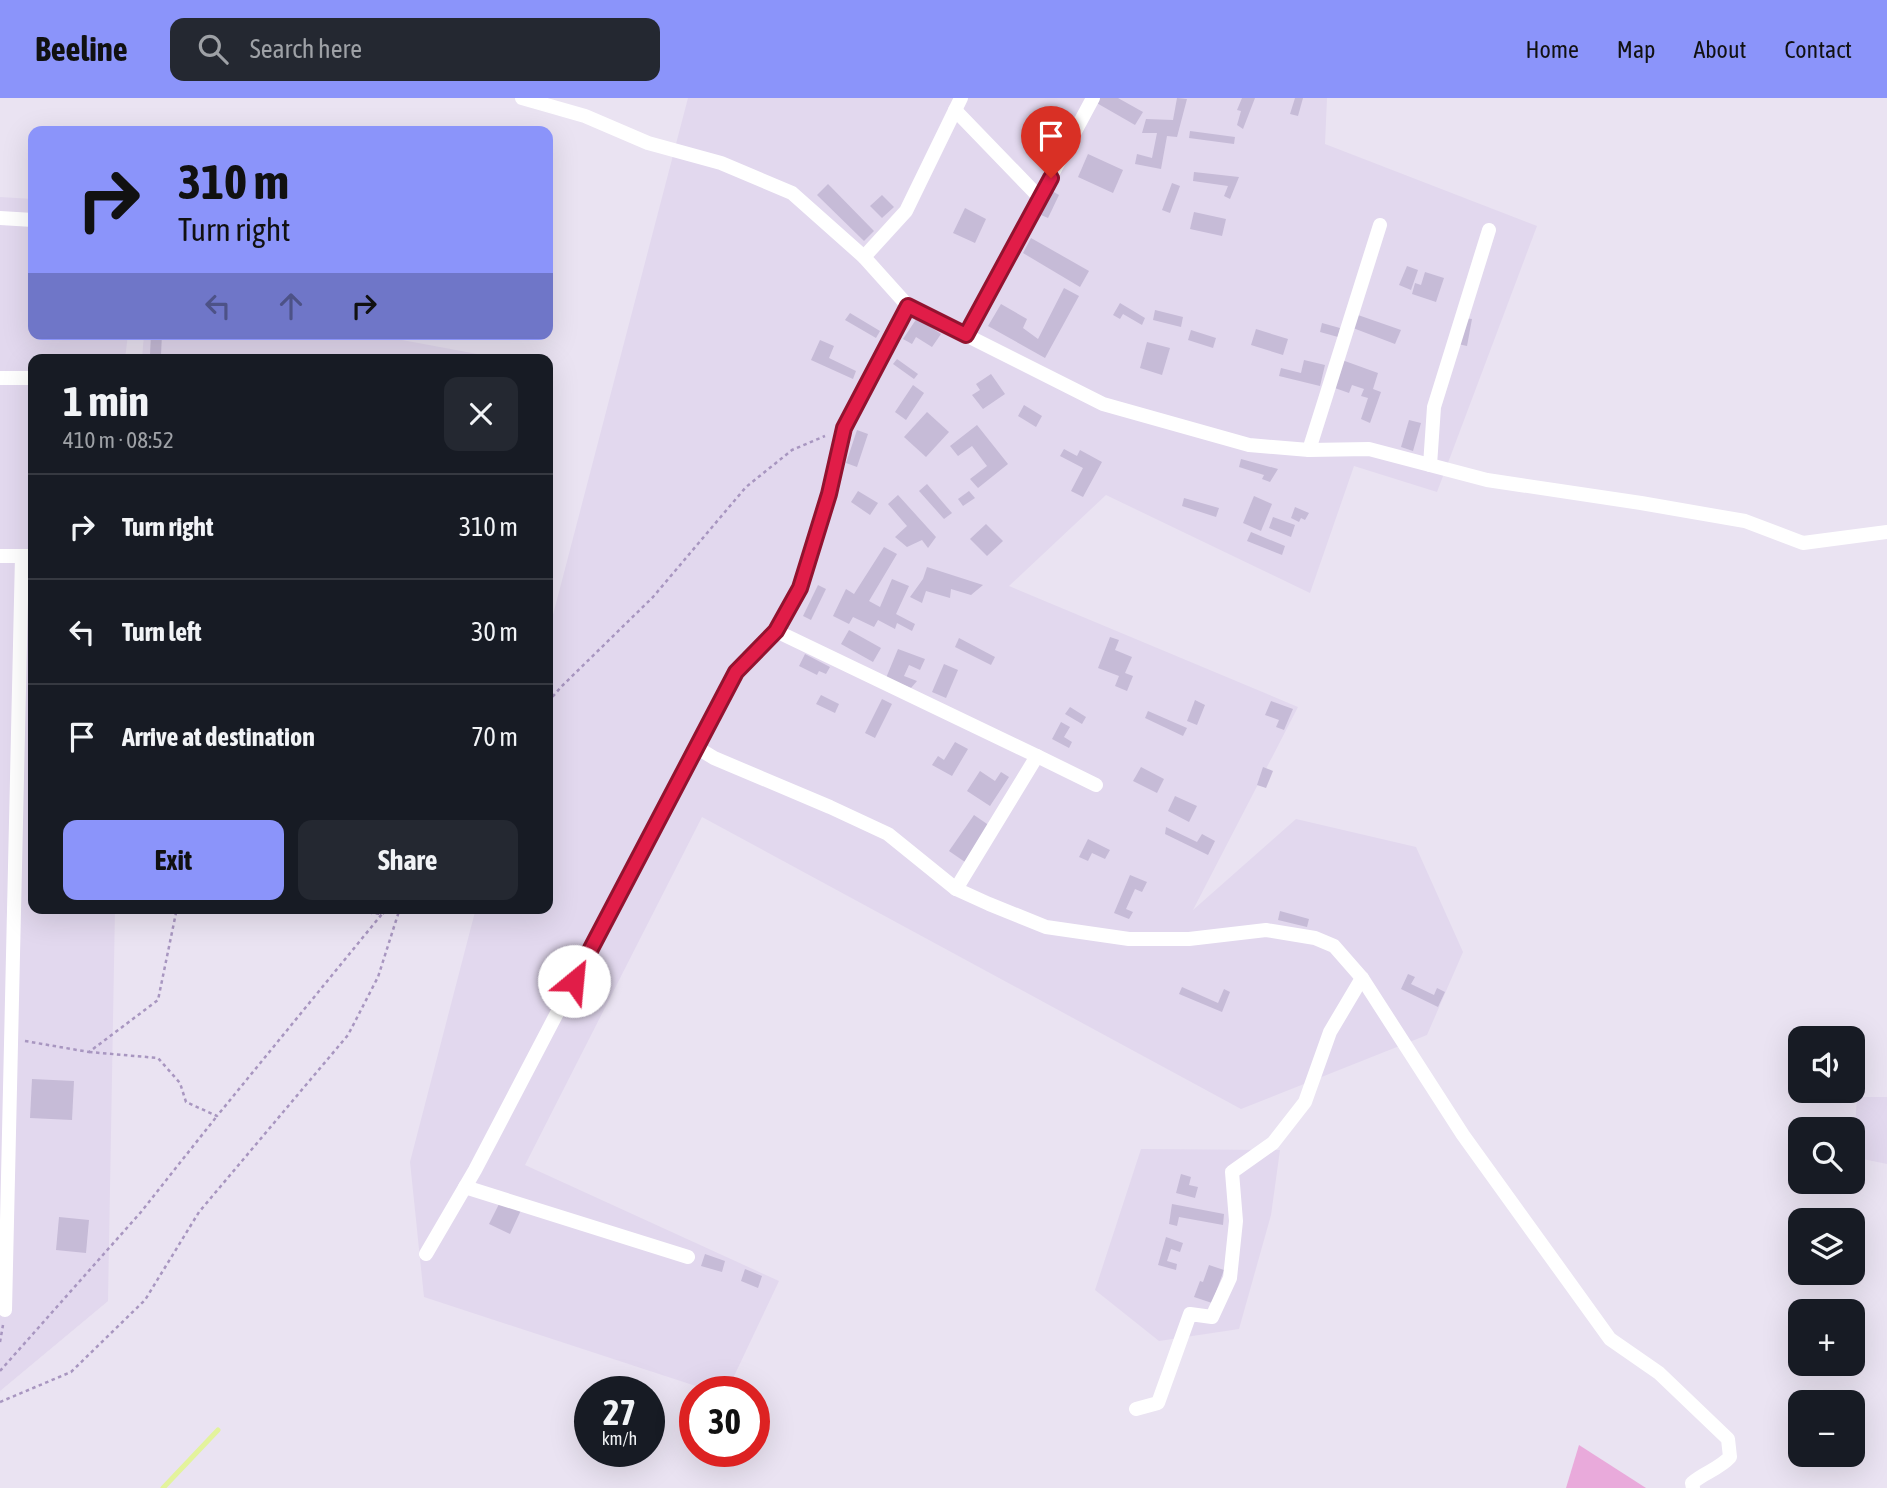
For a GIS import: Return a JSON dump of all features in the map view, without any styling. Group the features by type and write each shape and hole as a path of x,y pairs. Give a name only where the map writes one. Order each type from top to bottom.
{"street":[{"path":"522,98 585,116 648,143 721,163 792,193 864,257 908,306 1102,404 1249,445 1310,450 1369,449 1487,480 1745,522 1802,543 1887,532"},
{"path":"966,335 1093,98"},
{"path":"864,257 906,211 958,104 1040,198"},
{"path":"0,218 28,220"},
{"path":"1310,450 1380,225"},
{"path":"1430,465 1434,407 1489,230"},
{"path":"426,1254 465,1187 736,672 776,631 800,588 829,494 844,428 908,306"},
{"path":"0,378 28,378"},
{"path":"0,556 28,556 11,1039 5,1310"},
{"path":"776,631 1096,785"},
{"path":"696,747 714,758 888,834 956,890 1046,927 1129,939 1189,939 1266,930 1315,938 1334,946 1362,978 1463,1135 1610,1339 1659,1373 1728,1438 1730,1457 1722,1466 1702,1474 1692,1483 1693,1488"},
{"path":"956,890 1037,756"},
{"path":"1136,1409 1158,1403 1190,1314 1212,1317 1230,1278 1236,1221 1232,1172 1273,1143 1305,1102 1330,1032 1362,978"},
{"path":"465,1187 688,1257"}],"path":[{"path":"553,696 653,597 746,487 792,450 844,428"},
{"path":"89,1052 158,1000 176,914"},
{"path":"0,1371 141,1212 382,914"},
{"path":"0,1402 71,1372 145,1300 199,1212 348,1035 378,977 398,914"},
{"path":"11,1039 89,1052 158,1058 180,1083 186,1102 217,1116"}],"shaded area":[{"path":"688,98 1327,98 1325,144 1537,226 1437,492 1354,466 1310,593 1106,495 1009,586 1298,707 1193,910 1296,819 1416,847 1463,952 1427,1035 1241,1109 702,817 525,1165 779,1281 734,1376 679,1376 679,1381 424,1297 410,1162 474,914 553,914 553,615"},
{"path":"0,197 28,199 28,340 127,340 126,354 28,354 28,914 115,914 108,1301 0,1391"},
{"path":"144,340 402,340 477,354 142,354"},
{"path":"1865,1097 1887,1097 1887,1164 1865,1159 1865,1117 1856,1117 1857,1103 1865,1103"},
{"path":"1141,1149 1280,1150 1271,1215 1239,1329 1159,1341 1095,1290"},
{"path":"1579,1445 1646,1488 1566,1488"}],"building":[{"path":"1098,98 1118,98 1143,112 1135,125 1095,102"},
{"path":"1177,98 1187,99 1177,137 1167,136 1161,169 1135,164 1137,154 1152,158 1157,133 1142,133 1146,119 1173,120"},
{"path":"1242,98 1255,98 1243,129 1237,125 1241,111 1237,110"},
{"path":"1295,98 1303,98 1298,116 1290,114"},
{"path":"1190,131 1235,137 1234,144 1189,138"},
{"path":"1088,154 1123,170 1113,193 1078,177"},
{"path":"1194,172 1239,177 1230,199 1224,196 1228,186 1193,181"},
{"path":"1172,183 1180,186 1170,213 1162,210"},
{"path":"828,184 874,231 864,241 817,195"},
{"path":"1052,191 1059,195 1048,218 1041,215"},
{"path":"882,195 894,207 882,218 870,206"},
{"path":"965,208 986,219 975,243 953,233"},
{"path":"1194,212 1226,219 1222,236 1190,229"},
{"path":"1031,238 1089,271 1080,287 1023,253"},
{"path":"1407,266 1418,270 1411,290 1399,285"},
{"path":"1425,272 1444,278 1436,302 1412,294 1415,283 1421,285"},
{"path":"1064,288 1079,296 1045,358 988,326 1001,304 1027,319 1023,328 1038,339"},
{"path":"1120,303 1145,318 1142,325 1123,314 1120,319 1113,315"},
{"path":"1155,310 1183,317 1181,327 1153,320"},
{"path":"850,313 880,331 876,338 845,320"},
{"path":"1358,315 1401,330 1395,344 1353,328"},
{"path":"917,318 941,334 932,347 916,337 912,344 903,339"},
{"path":"1464,318 1472,319 1467,346 1458,344"},
{"path":"1322,323 1340,328 1338,337 1320,332"},
{"path":"1256,329 1288,339 1283,355 1251,345"},
{"path":"1191,330 1216,338 1213,348 1188,340"},
{"path":"151,340 162,340 161,354 150,354"},
{"path":"820,340 834,346 829,358 856,371 853,379 811,360"},
{"path":"1147,342 1170,348 1162,375 1140,368"},
{"path":"897,359 918,374 914,379 893,364"},
{"path":"1304,360 1325,365 1320,386 1279,376 1281,368 1301,373"},
{"path":"1342,360 1378,373 1373,389 1381,392 1370,423 1361,419 1368,398 1361,396 1364,389 1352,385 1349,393 1332,387"},
{"path":"991,374 1005,394 983,409 972,395 980,390 976,384"},
{"path":"913,385 924,393 906,420 895,412"},
{"path":"1024,405 1042,416 1036,427 1018,416"},
{"path":"927,412 949,432 926,457 904,437"},
{"path":"1409,420 1421,423 1413,451 1401,447"},
{"path":"977,425 1008,464 978,488 970,479 987,466 972,446 958,456 950,446"},
{"path":"857,430 868,434 857,467 846,463"},
{"path":"1064,449 1077,456 1080,450 1102,462 1083,497 1071,491 1083,468 1060,456"},
{"path":"1241,459 1278,469 1270,482 1262,479 1264,475 1239,467"},
{"path":"927,484 952,513 944,519 919,491"},
{"path":"858,491 878,503 870,515 851,502"},
{"path":"969,491 975,498 963,506 958,499"},
{"path":"898,495 936,537 928,548 922,540 907,547 895,537 907,526 888,504"},
{"path":"1254,496 1272,504 1261,531 1243,523"},
{"path":"1184,498 1219,508 1216,517 1182,506"},
{"path":"1295,507 1309,513 1305,520 1301,518 1299,522 1291,518"},
{"path":"1273,517 1295,525 1291,537 1269,528"},
{"path":"986,524 1003,541 987,556 970,539"},
{"path":"1251,532 1285,546 1282,555 1247,541"},
{"path":"884,547 897,554 869,601 880,607 892,579 909,586 896,614 915,624 912,631 897,623 895,629 878,620 874,627 853,617 849,624 833,616 846,589 854,594"},
{"path":"927,567 983,585 971,595 951,589 950,598 926,591 922,603 910,597 923,579"},
{"path":"818,585 826,589 811,620 803,616"},
{"path":"849,630 881,648 873,662 841,644"},
{"path":"1110,637 1119,640 1115,650 1132,657 1125,673 1133,676 1127,691 1115,686 1119,676 1098,668"},
{"path":"959,638 995,657 991,665 955,647"},
{"path":"898,649 925,659 920,670 909,665 904,676 917,681 911,688 886,678"},
{"path":"805,654 830,667 826,674 819,671 817,675 799,666"},
{"path":"944,664 958,670 946,698 932,692"},
{"path":"821,695 839,704 835,713 816,704"},
{"path":"882,699 892,704 875,738 865,733"},
{"path":"1195,700 1205,705 1197,725 1187,721"},
{"path":"1271,701 1293,709 1284,730 1276,727 1279,720 1265,715"},
{"path":"1070,707 1086,717 1082,724 1065,714"},
{"path":"1148,711 1187,728 1183,736 1145,718"},
{"path":"1061,722 1070,727 1064,737 1072,742 1069,748 1052,739"},
{"path":"955,742 968,749 952,776 932,765 938,756 944,760"},
{"path":"1141,767 1164,779 1157,793 1133,781"},
{"path":"1263,767 1273,771 1266,788 1257,785"},
{"path":"980,771 995,781 1001,772 1009,777 990,806 967,791"},
{"path":"1175,796 1197,806 1189,822 1168,811"},
{"path":"974,815 990,826 965,862 949,851"},
{"path":"1166,827 1197,842 1202,834 1215,841 1208,855 1165,834"},
{"path":"1088,839 1110,850 1105,859 1092,853 1088,861 1079,857"},
{"path":"1130,875 1147,882 1142,892 1135,889 1126,909 1133,912 1129,919 1114,913"},
{"path":"1280,911 1309,919 1307,927 1278,920"},
{"path":"1408,974 1415,977 1411,984 1434,995 1437,988 1445,992 1438,1007 1401,989"},
{"path":"1182,987 1218,1003 1224,989 1230,992 1222,1012 1179,994"},
{"path":"32,1079 74,1081 72,1120 30,1118"},
{"path":"1181,1174 1191,1177 1189,1185 1198,1187 1195,1198 1176,1193"},
{"path":"502,1198 522,1208 510,1234 489,1224"},
{"path":"1172,1204 1224,1214 1223,1225 1179,1217 1177,1226 1169,1224"},
{"path":"59,1217 89,1220 86,1253 56,1250"},
{"path":"1166,1237 1183,1243 1180,1252 1171,1249 1167,1261 1177,1264 1176,1270 1158,1265"},
{"path":"705,1254 725,1261 722,1272 701,1266"},
{"path":"1209,1265 1224,1270 1212,1303 1194,1297"},
{"path":"745,1269 762,1276 758,1288 741,1281"}],"waterway":[{"path":"163,1488 218,1430"}],"route":[{"path":"574,981 736,672 776,631 800,588 829,494 844,428 908,306 966,335 1051,178"}]}
